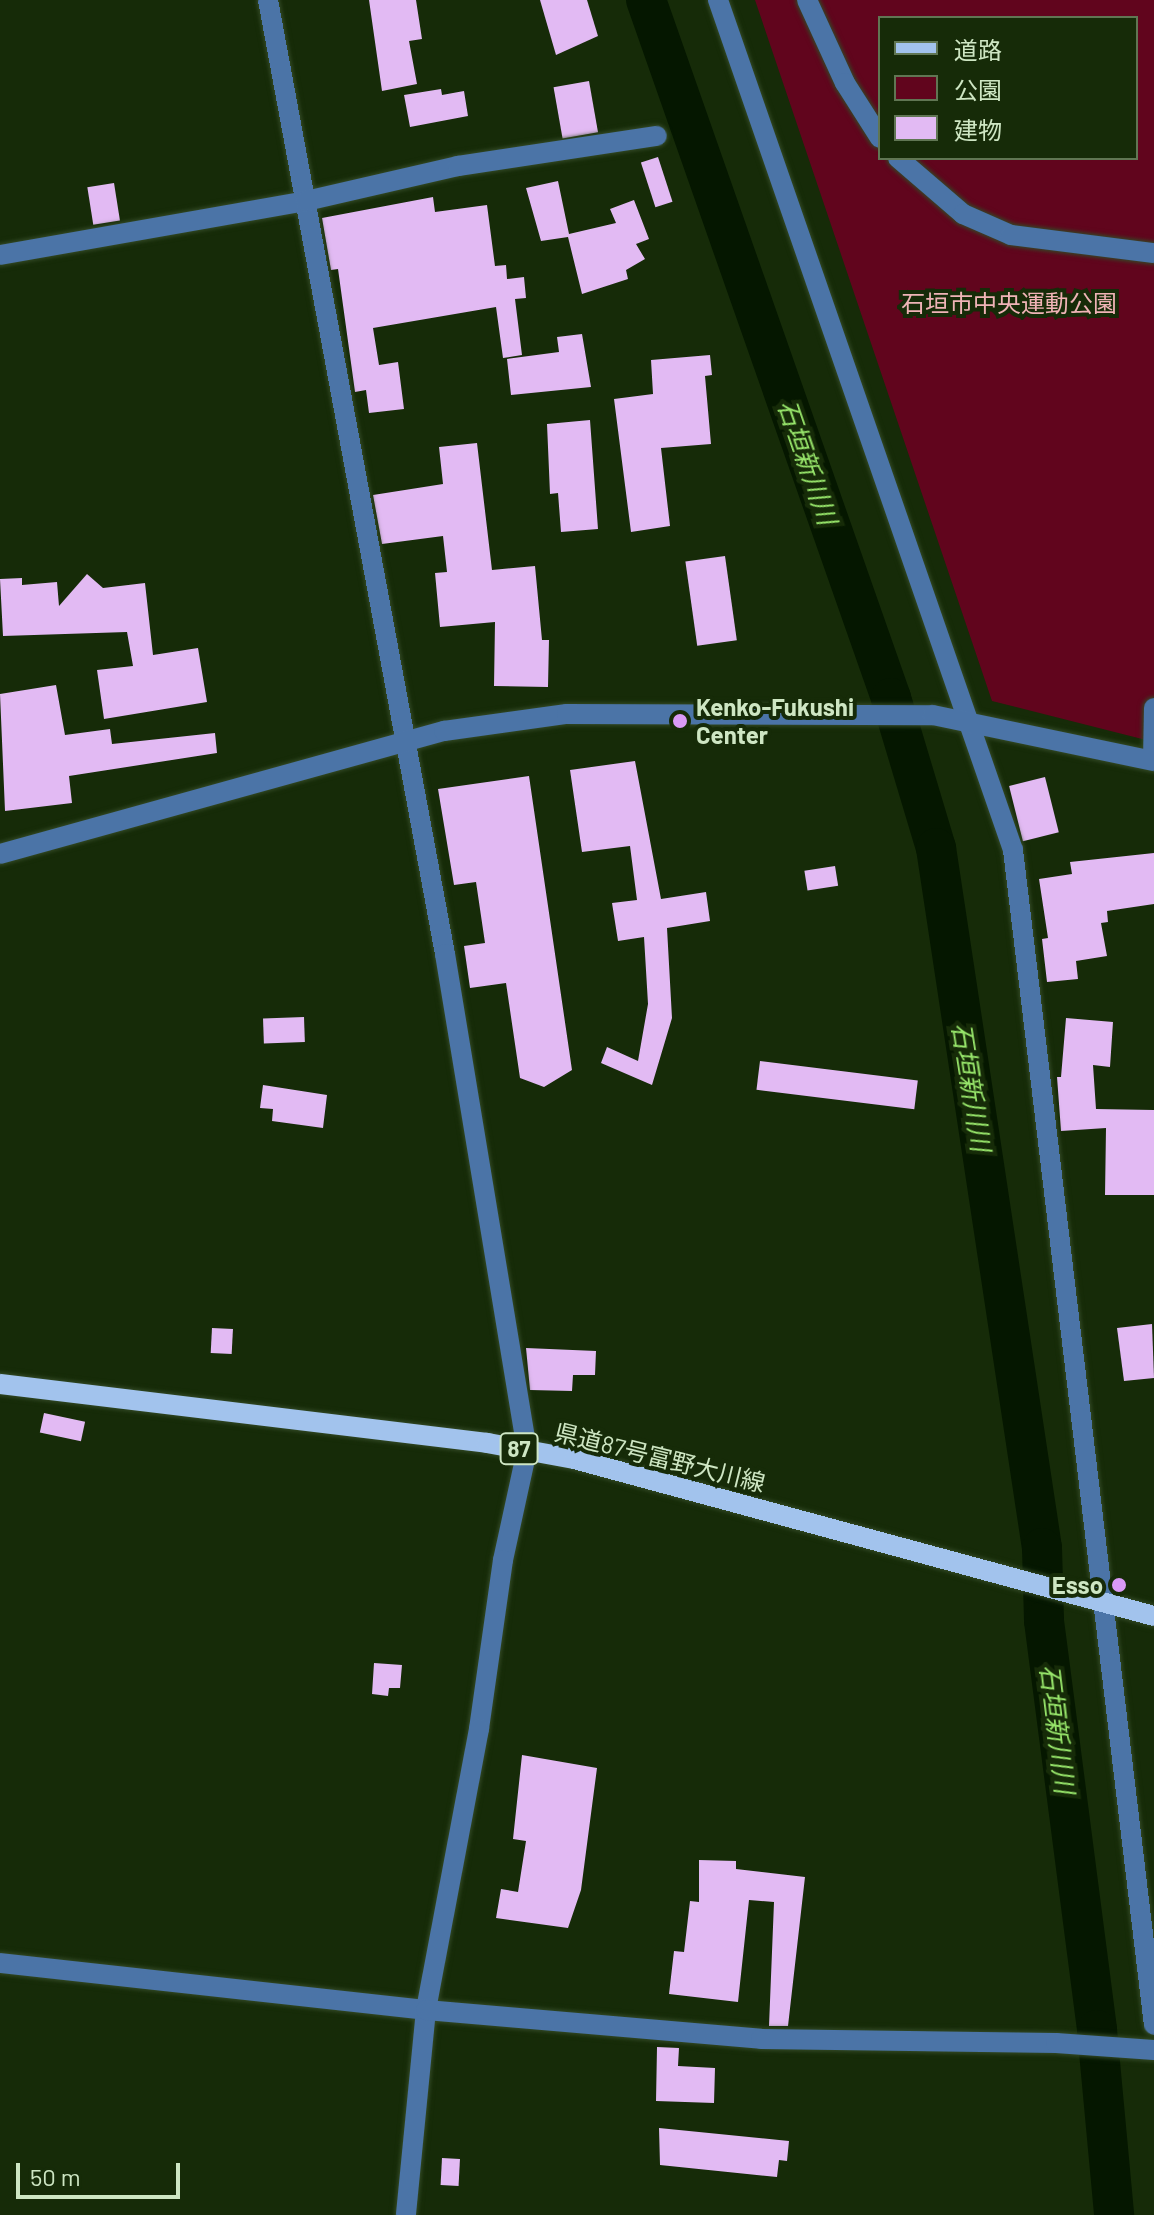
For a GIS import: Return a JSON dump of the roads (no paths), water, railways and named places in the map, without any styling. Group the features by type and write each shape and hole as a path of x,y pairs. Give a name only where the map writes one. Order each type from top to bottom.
{"main road":[{"name":"県道87号富野大川線","path":"0,1384 527,1450 1154,1616"}],"street":[{"path":"268,0 402,743 445,954 527,1450 503,1560 479,1729 426,2010 406,2215"},
{"path":"718,0 972,721 1013,850 1154,2025"},
{"path":"807,0 845,83 878,135"},
{"path":"0,255 306,201 458,166 657,136"},
{"path":"900,160 963,214 1011,235 1154,253"},
{"path":"0,854 444,731 567,714 933,715 1154,760 1154,708"},
{"path":"0,1963 426,2010 761,2039 1056,2043 1154,2050"}],"waterway":[{"name":"石垣新川川","path":"646,0 891,698 936,848 1042,1548 1044,1621 1097,2030 1114,2215"}],"place":[{"name":"Kenko-Fukushi Center","path":"680,721"},
{"name":"Esso","path":"1119,1585"}],"park label":[{"name":"石垣市中央運動公園","path":"1009,303"}]}
